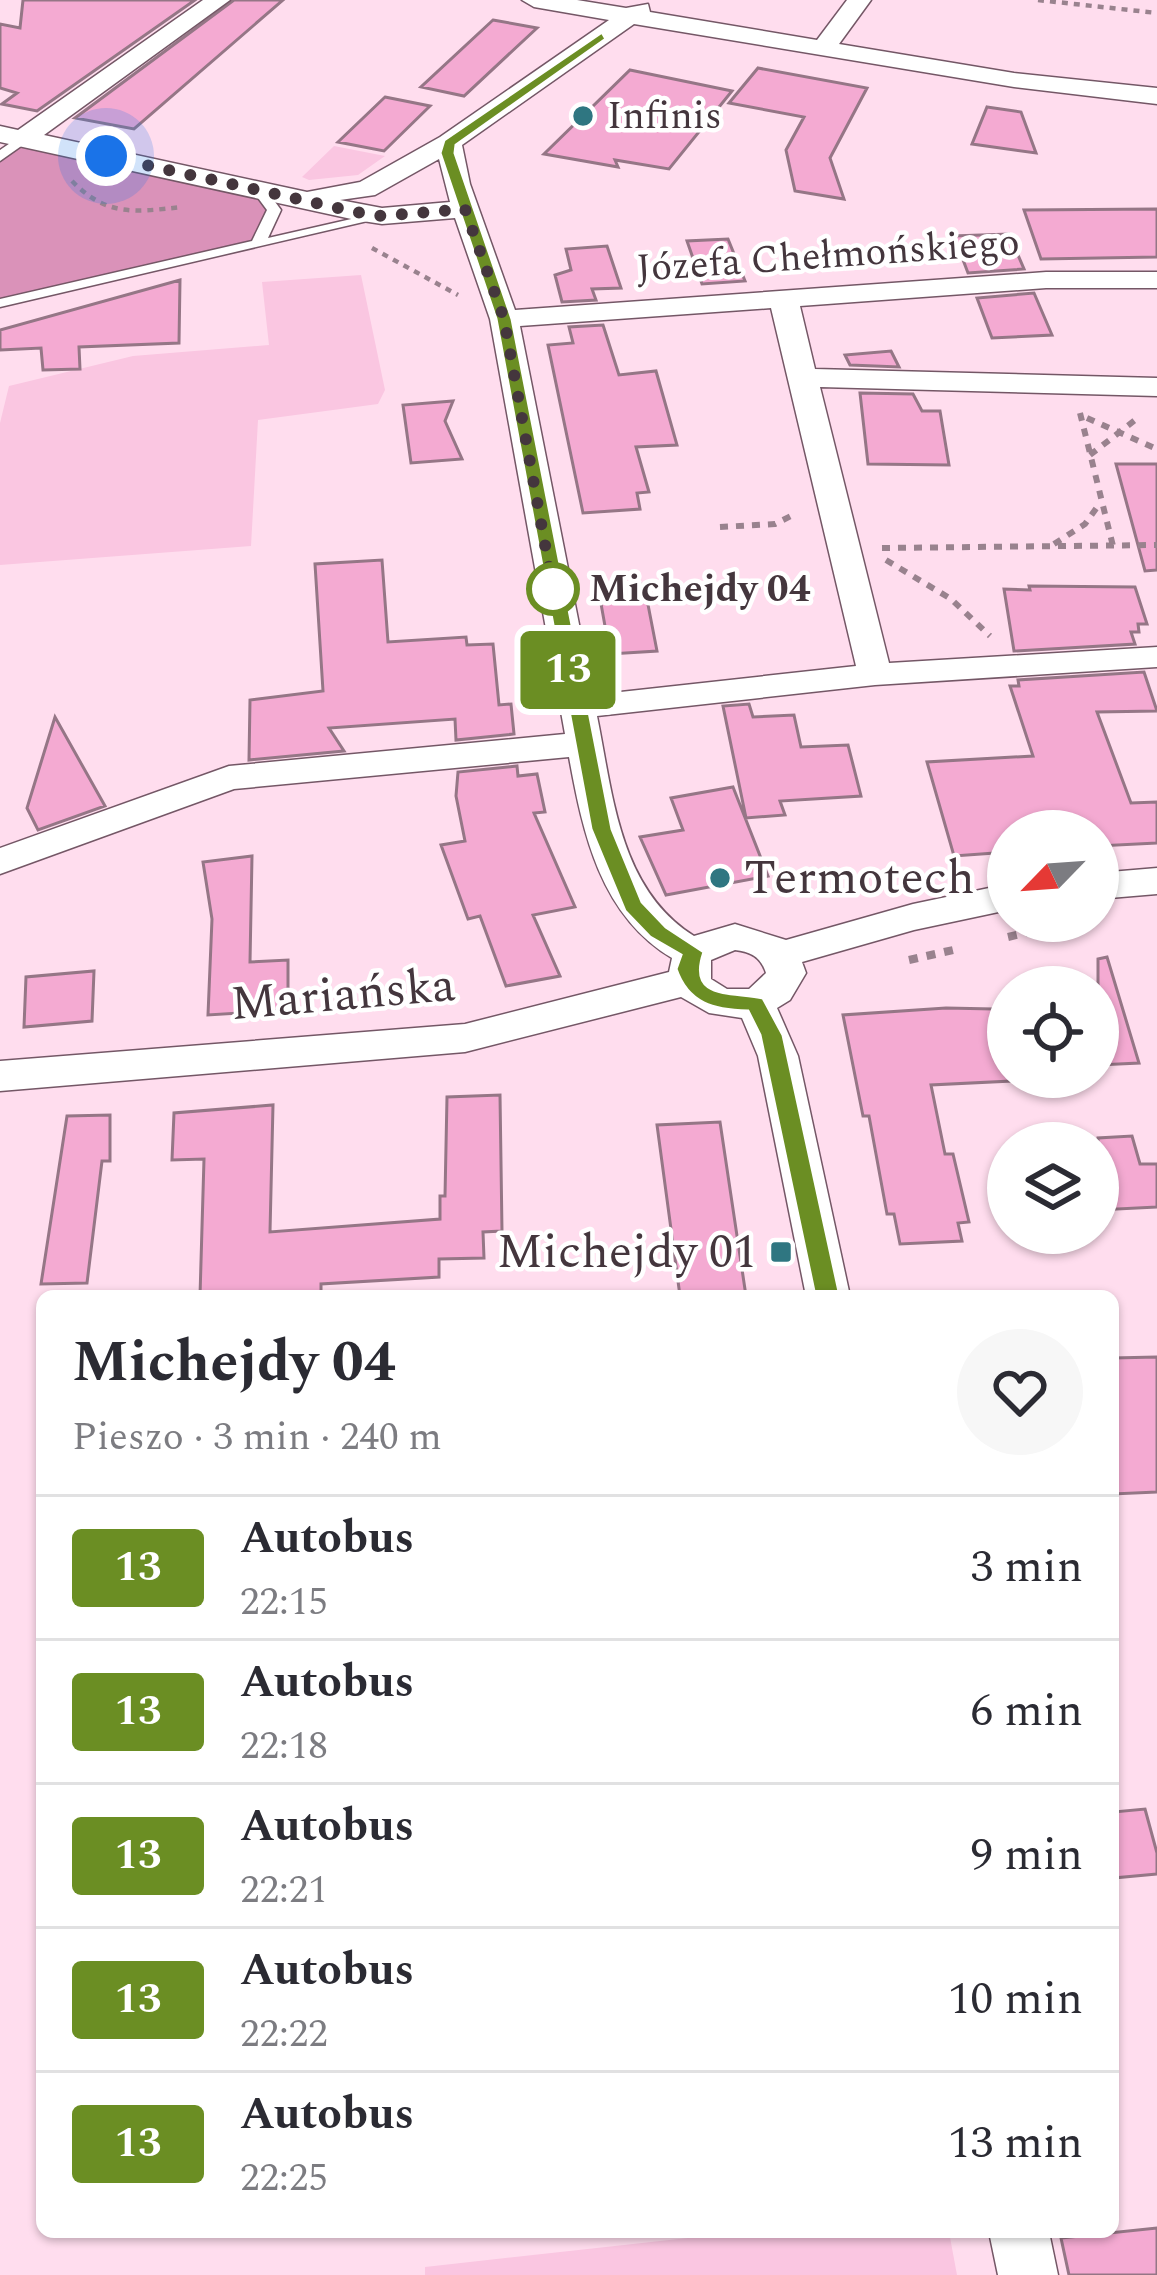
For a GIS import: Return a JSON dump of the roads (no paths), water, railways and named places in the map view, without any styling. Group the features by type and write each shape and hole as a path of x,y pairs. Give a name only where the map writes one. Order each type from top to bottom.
{"street":[{"path":"11,136 218,0"},
{"path":"534,0 629,17 829,39 976,47"},
{"path":"366,190 449,143 652,0"},
{"path":"829,39 859,0"},
{"path":"829,39 1014,80 1157,96"},
{"path":"1046,58 1157,70"},
{"path":"11,136 382,216 461,196"},
{"path":"449,143 461,196 504,319 601,829 632,906 691,966 712,1000 755,1003 782,986 786,974 779,955 763,942 732,936 710,941 691,966"},
{"path":"288,195 366,190 461,196"},
{"name":"Józefa Chełmońskiego","path":"504,319 1046,280 1157,280"},
{"path":"783,297 874,674"},
{"path":"803,378 1077,400 1157,387"},
{"path":"0,862 229,778 579,726 874,674 1157,657"},
{"path":"1119,884 1157,881"},
{"path":"779,955 987,901"},
{"name":"Mariańska","path":"0,1076 465,1038 691,966"},
{"path":"755,1003 778,1056 827,1290"},
{"path":"1020,2238 1028,2275"}],"lane":[{"path":"0,157 11,136"},
{"path":"257,187 274,210 259,242"},
{"path":"0,303 382,216"}],"place":[{"name":"Infinis","path":"583,116"},
{"name":"Michejdy 04","path":"553,589"},
{"name":"Termotech","path":"720,878"},
{"name":"Michejdy 01","path":"781,1252"}]}
